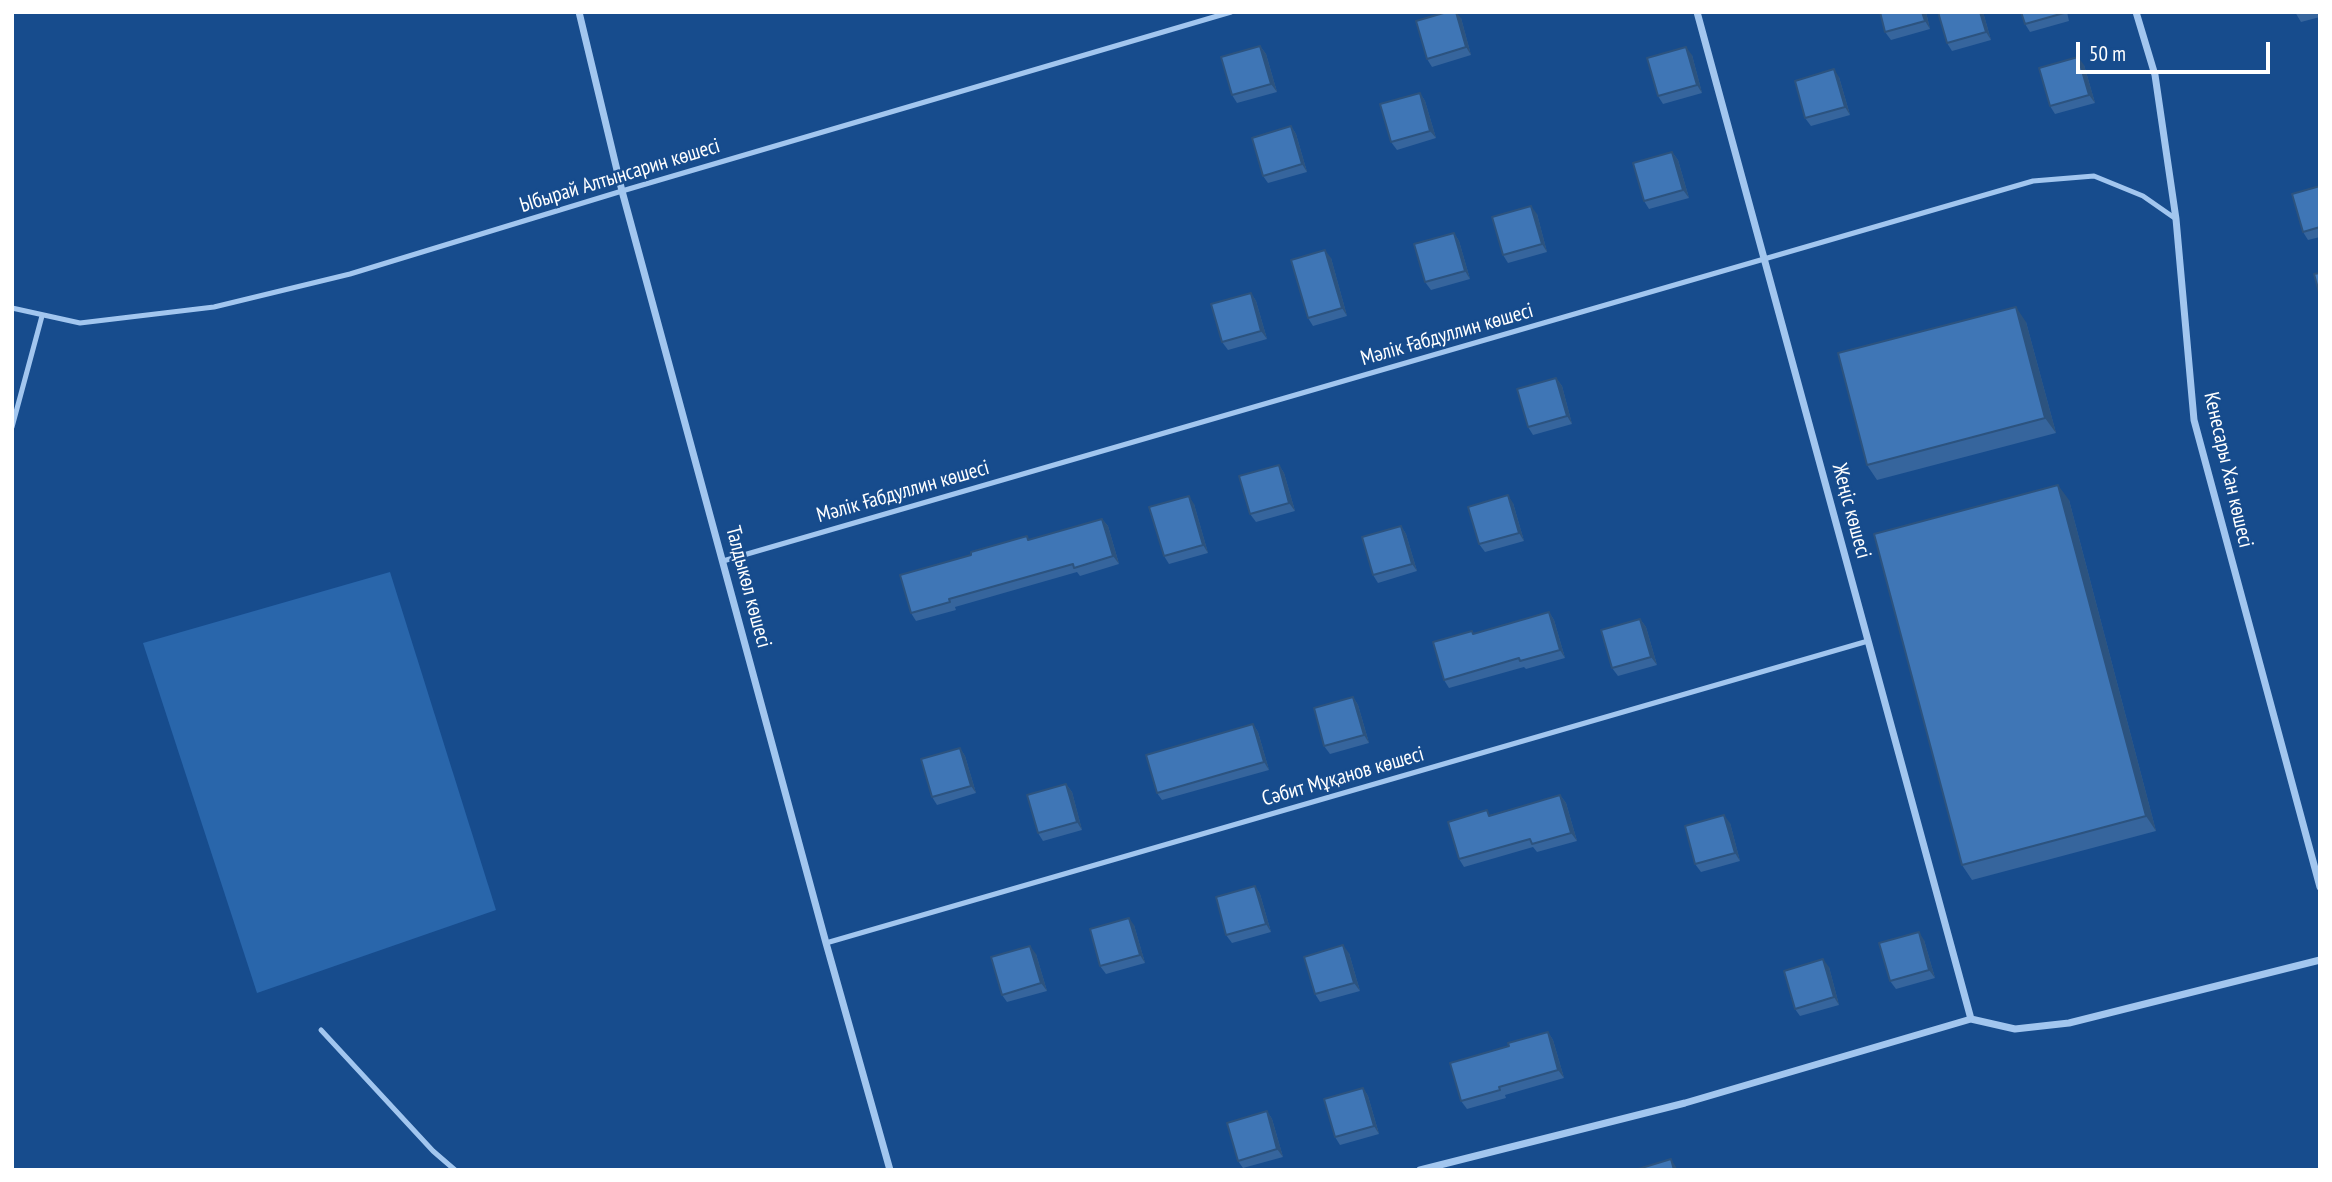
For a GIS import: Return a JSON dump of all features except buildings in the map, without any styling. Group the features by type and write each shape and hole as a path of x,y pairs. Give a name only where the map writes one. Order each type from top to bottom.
{"street":[{"name":"Талдыкөл көшесі","path":"579,12 622,191 826,943 891,1170"},
{"name":"Жеңіс көшесі","path":"1697,12 1971,1019"},
{"name":"Кенесары Хан көшесі","path":"2136,12 2155,75 2176,219 2194,420 2320,887"},
{"path":"1420,1170 1685,1103 1971,1019 2015,1029 2069,1023 2320,960"}],"lane":[{"name":"Ыбырай Алтынсарин көшесі","path":"12,307 80,323 214,307 350,274 1231,12"},
{"name":"Мәлік Ғабдуллин көшесі","path":"723,561 2033,181 2094,176 2143,196 2176,219"},
{"path":"12,427 42,316"},
{"name":"Сәбит Мұқанов көшесі","path":"826,943 1868,641"},
{"path":"321,1030 433,1151 455,1170"}],"shaded area":[{"path":"390,572 496,910 257,993 143,643"}]}
